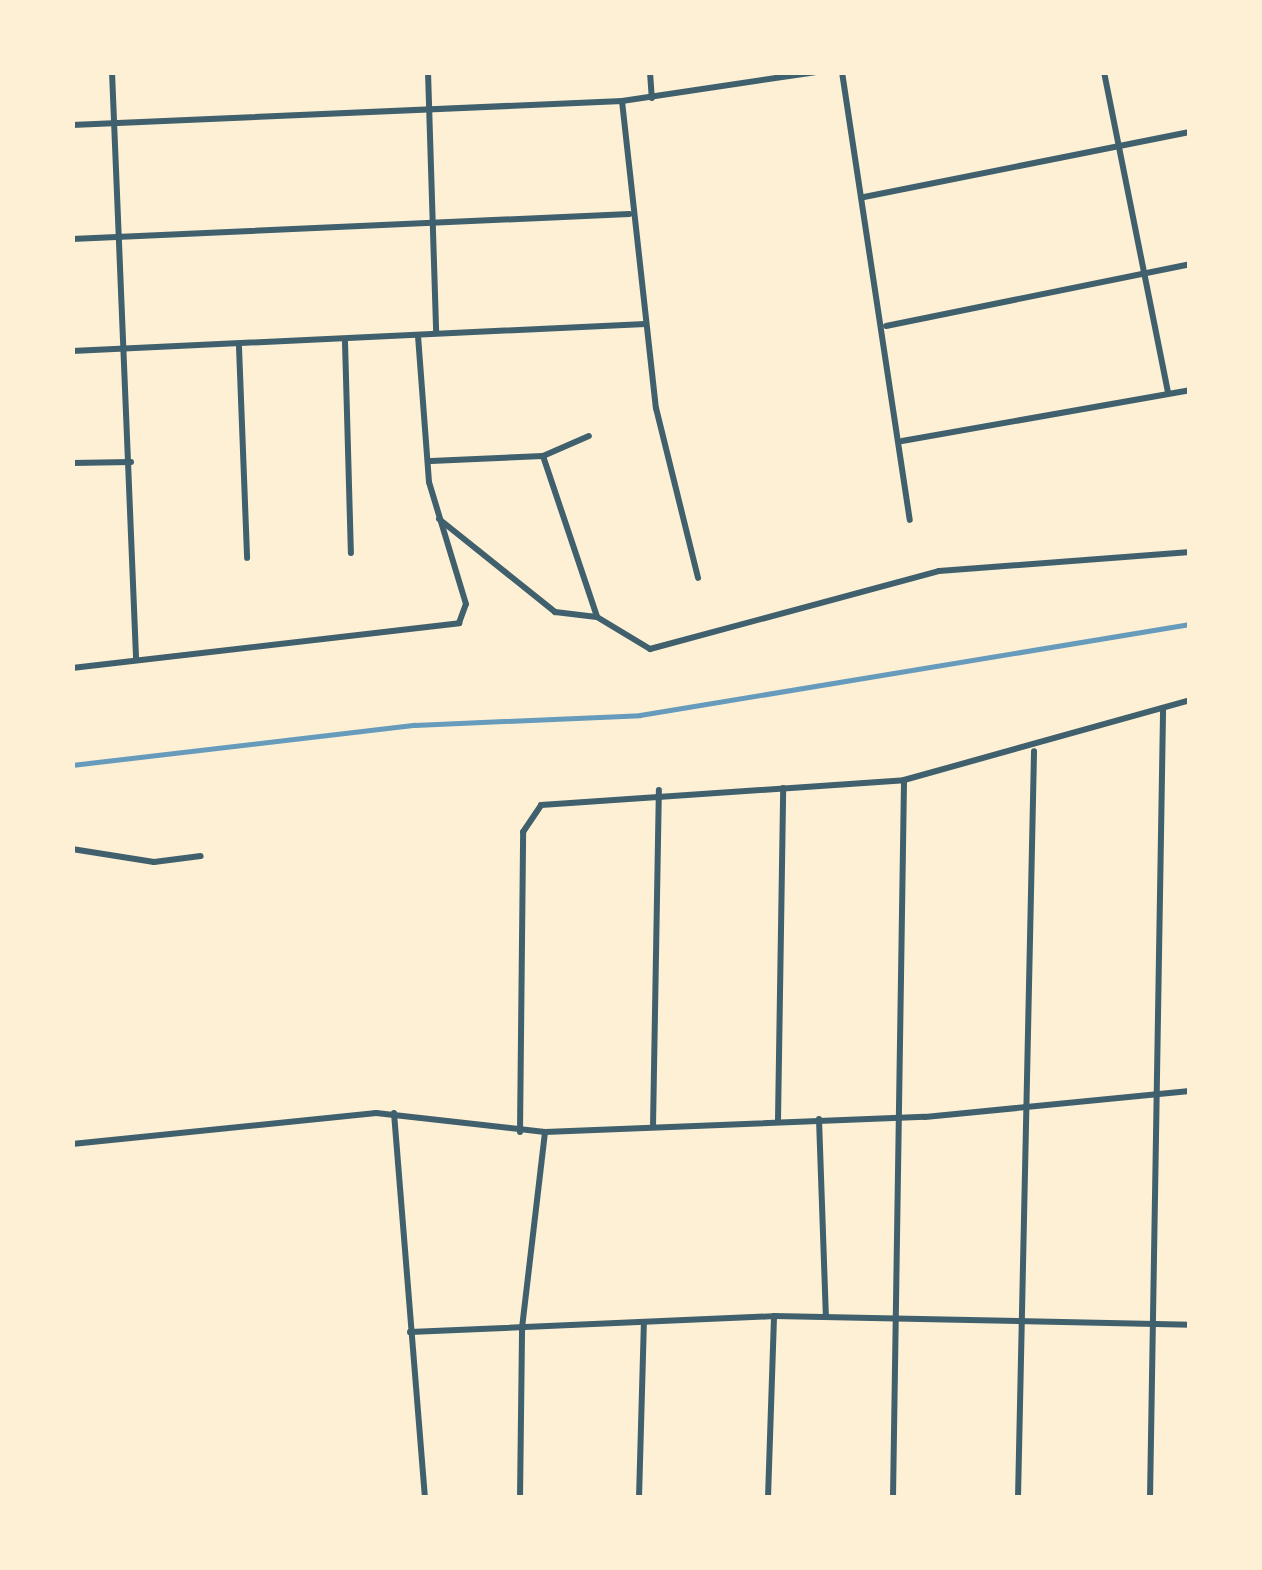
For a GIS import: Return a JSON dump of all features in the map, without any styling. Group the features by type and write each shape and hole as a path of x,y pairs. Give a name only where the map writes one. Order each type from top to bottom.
{"street":[{"path":"112,72 136,658"},
{"path":"428,72 436,332"},
{"path":"650,72 652,98"},
{"path":"72,125 622,101 815,72"},
{"path":"842,72 902,441 893,457 910,520"},
{"path":"1104,72 1168,393"},
{"path":"622,101 629,214 645,324 698,578"},
{"path":"864,197 1190,132"},
{"path":"72,239 629,214"},
{"path":"886,326 1190,264"},
{"path":"72,351 239,347 418,337 436,332 645,324"},
{"path":"72,668 459,623 465,596 440,519 418,337"},
{"path":"345,342 351,553"},
{"path":"239,347 247,558"},
{"path":"902,441 1190,390"},
{"path":"430,461 543,456 589,436"},
{"path":"543,456 597,617"},
{"path":"72,463 131,462"},
{"path":"440,519 555,612 597,617 650,649 939,571 1190,552"},
{"path":"520,1132 525,822 552,800 659,790 904,781 1034,751 1190,700"},
{"path":"1150,1498 1153,1094 1163,711"},
{"path":"1018,1498 1034,751"},
{"path":"893,1498 903,1118 904,781"},
{"path":"778,1120 783,787"},
{"path":"653,1127 659,790"},
{"path":"72,850 154,862 201,856"},
{"path":"72,1144 394,1113 545,1132 903,1118 1190,1090"},
{"path":"394,1113 424,1498"},
{"path":"819,1119 826,1316"},
{"path":"520,1498 522,1328 545,1132"},
{"path":"410,1333 774,1316 1190,1325"},
{"path":"768,1498 774,1316"},
{"path":"639,1498 644,1323"},
{"path":"423,1484 434,1498"}],"waterway":[{"path":"72,765 415,725 640,715 1190,624"}]}
